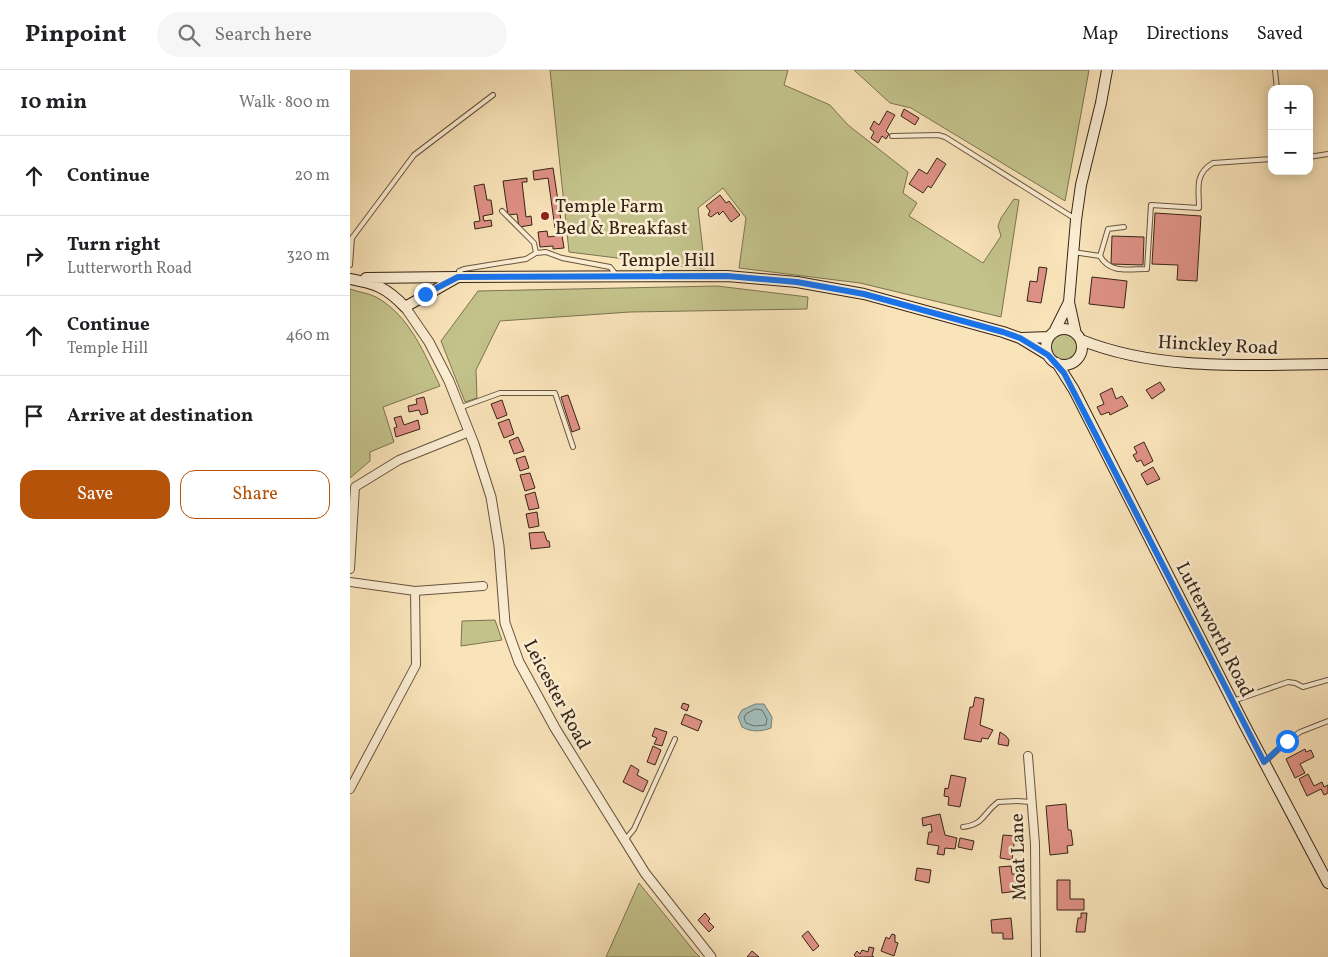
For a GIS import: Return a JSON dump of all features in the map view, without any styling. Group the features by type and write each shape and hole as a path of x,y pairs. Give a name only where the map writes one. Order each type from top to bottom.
{"main road":[{"path":"1074,390 1074,374 1078,357 1082,350 1069,302 1076,220 1081,185 1107,70"},
{"name":"Temple Hill","path":"405,306 458,277 727,276 797,282 872,296 1020,338 1048,355"},
{"path":"350,279 458,277"},
{"path":"350,279 375,284 393,294 405,306"},
{"path":"1069,302 1046,346 1048,355 1057,363 1067,364 1078,357"},
{"path":"1051,335 1063,329 1072,331 1078,337"},
{"name":"Temple Hill","path":"1020,338 1051,335"},
{"name":"Hinckley Road","path":"1078,337 1106,350 1161,361 1261,365 1328,364"},
{"name":"Hinckley Road","path":"1078,357 1106,350"},
{"name":"Lutterworth Road","path":"1057,363 1074,390 1328,883"}],"street":[{"name":"Leicester Road","path":"405,306 429,342 449,382 469,432 491,497 499,546 504,623 518,662 555,728 645,873 711,957"},
{"path":"350,569 355,488 399,460 469,432"},
{"path":"350,582 415,592 483,586"},
{"path":"350,789 416,665 415,592"},
{"name":"Moat Lane","path":"1028,756 1035,844 1036,957"}],"lane":[{"path":"1275,70 1277,85"},
{"path":"350,265 352,238 414,155 493,95"},
{"path":"892,136 938,135 946,137 1076,220"},
{"path":"1313,156 1328,154"},
{"path":"1100,256 1104,264 1113,269 1147,269 1151,205 1199,208 1199,175 1205,168 1213,163 1268,159"},
{"path":"502,212 534,243 536,253"},
{"path":"1100,256 1108,229 1124,227"},
{"path":"458,277 459,271 464,268 526,259 536,253 546,252 562,258 610,267 614,272 614,276"},
{"path":"1073,252 1100,256"},
{"path":"459,408 500,393 555,393 573,447"},
{"path":"1233,701 1288,682 1295,683 1303,688 1328,680"},
{"path":"1264,762 1300,732 1328,721"},
{"path":"625,840 634,829 675,739"},
{"path":"962,827 979,823 998,802 1017,800 1031,802"}],"shaded area":[{"path":"550,70 788,70 784,85 830,105 848,125 908,172 903,193 917,203 909,216 983,263 1001,236 998,226 1001,218 1014,199 1019,200 1001,317 860,283 739,268 746,218 723,188 698,208 705,269 569,252"},
{"path":"854,70 1089,70 1065,201 911,108 890,103"},
{"path":"717,286 808,297 807,309 630,312 500,321 476,370 477,398 465,402 441,341 478,291"},
{"path":"350,289 376,297 398,314 415,336 440,386 383,407 394,442 370,452 370,461 350,478"},
{"path":"1064,333 1074,337 1078,347 1074,357 1064,361 1054,357 1050,347 1054,337"},
{"path":"495,620 502,640 461,646 462,621"},
{"path":"639,883 694,951 700,957 606,957"}],"water":[{"path":"755,704 764,704 772,717 771,728 756,731 742,727 738,717 742,710"}],"building":[{"path":"904,109 919,118 915,125 901,116"},
{"path":"887,111 895,115 886,131 889,134 886,139 882,136 878,143 871,138 874,132 870,129 874,121 879,125"},
{"path":"937,158 946,164 931,188 928,186 923,193 909,184 919,169 927,174"},
{"path":"553,168 562,227 555,228 548,178 534,180 533,171"},
{"path":"527,178 527,182 522,182 526,217 531,216 532,225 519,227 517,214 508,215 503,181"},
{"path":"484,184 487,200 491,200 493,214 483,216 484,221 491,220 492,226 475,229 474,222 480,221 474,186"},
{"path":"720,195 726,203 729,201 740,215 731,222 723,211 719,215 718,212 711,217 708,215 710,211 706,206"},
{"path":"1155,213 1201,216 1197,281 1177,280 1178,265 1152,264"},
{"path":"547,231 548,237 562,235 564,248 553,249 553,246 540,247 538,232"},
{"path":"1112,236 1144,237 1143,265 1111,264"},
{"path":"1039,267 1047,268 1041,303 1027,301 1030,281 1037,282"},
{"path":"1092,277 1127,281 1124,308 1089,304"},
{"path":"1160,382 1165,390 1152,399 1146,390"},
{"path":"1112,388 1116,399 1122,396 1128,406 1110,415 1109,412 1101,415 1097,407 1104,404 1100,394"},
{"path":"568,395 580,429 572,432 561,397"},
{"path":"424,397 428,413 421,415 419,410 409,412 408,406 417,404 416,399"},
{"path":"502,400 507,415 497,419 491,404"},
{"path":"401,416 404,425 418,420 420,429 396,437 394,428 397,427 394,418"},
{"path":"509,419 514,434 504,438 498,423"},
{"path":"518,437 524,451 514,454 509,441"},
{"path":"1144,442 1153,461 1144,466 1141,460 1137,462 1133,455 1137,453 1134,447"},
{"path":"525,456 529,468 520,471 516,459"},
{"path":"1153,467 1160,479 1147,485 1141,474"},
{"path":"530,473 535,488 525,491 520,475"},
{"path":"535,492 539,508 529,510 525,495"},
{"path":"537,512 539,526 529,528 526,514"},
{"path":"544,532 550,547 531,549 529,533"},
{"path":"975,697 984,699 980,725 993,730 988,739 982,738 981,742 964,739 970,707 973,707"},
{"path":"683,703 689,705 687,711 681,708"},
{"path":"685,714 702,721 698,731 681,724"},
{"path":"655,728 667,732 662,746 654,744 657,738 652,736"},
{"path":"1000,732 1009,740 1008,746 998,744"},
{"path":"653,746 661,750 655,765 647,762"},
{"path":"1305,749 1306,752 1311,750 1314,757 1300,764 1305,773 1295,778 1286,759"},
{"path":"631,765 639,770 637,775 648,781 643,792 623,782"},
{"path":"1308,774 1314,786 1322,782 1324,787 1328,785 1328,793 1324,795 1321,789 1307,796 1299,779"},
{"path":"951,775 966,778 960,807 948,805 949,797 944,796 945,788 948,789"},
{"path":"1066,804 1068,830 1071,830 1073,845 1067,846 1068,853 1050,855 1046,806"},
{"path":"940,814 945,835 957,838 955,849 945,848 944,855 937,854 939,846 927,844 929,832 932,832 931,824 923,826 922,818"},
{"path":"1003,835 1015,836 1012,860 1000,858"},
{"path":"960,838 974,841 972,850 958,847"},
{"path":"1011,866 1012,874 1015,874 1017,891 1002,893 999,867"},
{"path":"917,868 931,870 929,883 915,880"},
{"path":"1057,880 1070,880 1070,899 1084,899 1084,910 1057,910"},
{"path":"705,913 710,919 708,921 714,927 709,932 698,920"},
{"path":"1081,913 1087,913 1085,932 1076,932 1078,918 1081,918"},
{"path":"1011,918 1013,939 1003,939 1003,933 992,933 991,920"},
{"path":"808,931 819,946 813,951 802,936"},
{"path":"892,934 895,935 895,942 898,943 894,956 881,951 886,937 889,939"},
{"path":"869,947 874,948 872,956 874,957 856,957 854,955 857,951 860,954 862,950 868,952"},
{"path":"752,951 759,957 747,957"}],"place":[{"name":"Temple Farm Bed & Breakfast","path":"545,216"}],"route":[{"path":"425,294 458,277 727,276 797,282 864,294 1020,338 1048,355 1057,363 1074,390 1264,762 1287,741"}]}
